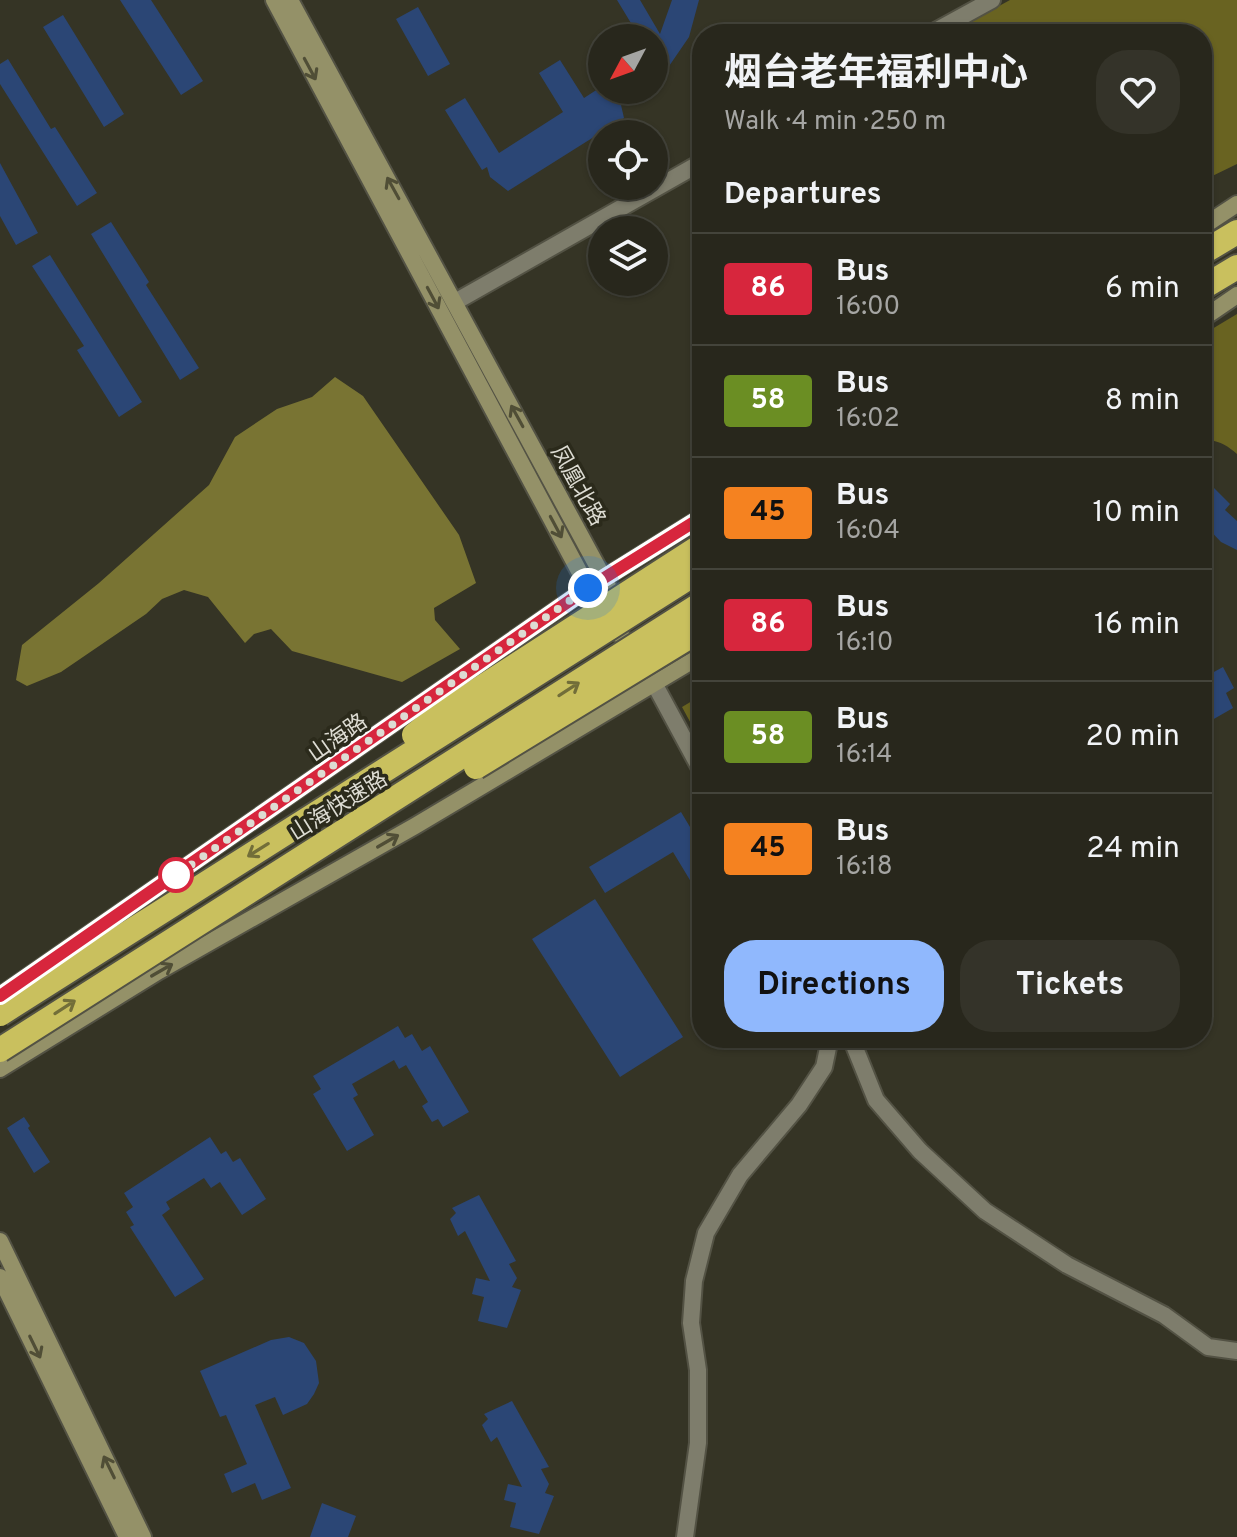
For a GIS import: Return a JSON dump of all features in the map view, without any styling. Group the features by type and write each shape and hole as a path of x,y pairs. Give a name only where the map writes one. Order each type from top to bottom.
{"highway":[{"path":"1212,247 1237,232"},
{"path":"1212,282 1237,267"},
{"path":"300,824 442,713 692,551"},
{"name":"山海快速路","path":"0,1014 692,575"},
{"name":"山海快速路","path":"0,1050 692,609"},
{"path":"131,965 381,826 692,635"}],"street":[{"name":"凤凰北路","path":"274,0 588,588 655,685"},
{"name":"凤凰北路","path":"290,0 604,578 655,685"},
{"path":"948,24 992,0"},
{"path":"455,302 692,168"},
{"path":"1212,220 1237,204"},
{"path":"1212,312 1237,295"},
{"name":"山海路","path":"0,996 588,588 692,523"},
{"path":"0,1069 159,971 415,826 692,661"},
{"path":"655,685 692,753"},
{"path":"685,1537 698,1443 698,1370 691,1323 694,1281 706,1233 740,1175 799,1105 824,1067 828,1048"},
{"path":"855,1048 876,1100 920,1151 985,1211 1067,1265 1164,1315 1208,1347 1237,1351"},
{"path":"0,1241 143,1537"},
{"path":"0,1277 127,1537"}],"shaded area":[{"path":"1010,0 1237,0 1237,164 1212,176 1212,24 966,24"},
{"path":"1237,314 1237,454 1225,445 1212,441 1212,329"},
{"path":"335,377 363,396 459,535 476,583 434,608 435,620 460,649 402,682 292,651 271,629 254,634 245,643 208,597 184,590 162,599 146,614 61,672 27,686 16,680 22,645 99,583 209,485 235,437 277,409 312,397"},
{"path":"692,701 692,725 682,707"}],"building":[{"path":"120,0 151,0 203,81 181,95"},
{"path":"617,0 640,0 654,24 632,24"},
{"path":"672,0 699,0 689,37 668,68 668,24 664,24"},
{"path":"418,7 450,64 428,76 396,19"},
{"path":"63,15 124,114 104,127 43,27"},
{"path":"8,59 51,129 55,127 97,193 77,206 0,84 0,64"},
{"path":"560,60 584,98 588,95 588,104 620,104 624,118 588,120 588,141 508,191 490,177 487,167 482,170 445,110 465,98 499,153 563,112 539,73"},
{"path":"0,163 38,233 16,245 0,216"},
{"path":"111,222 149,282 146,285 199,368 180,380 91,234"},
{"path":"50,255 142,402 119,417 77,350 84,346 32,266"},
{"path":"1212,486 1230,504 1225,510 1237,521 1237,550 1221,542 1212,533"},
{"path":"1223,667 1234,688 1226,693 1233,708 1212,720 1212,673"},
{"path":"681,812 692,830 692,883 673,852 605,893 589,867"},
{"path":"595,899 683,1037 620,1077 532,939"},
{"path":"398,1026 405,1038 412,1034 422,1051 430,1046 469,1112 443,1127 438,1119 432,1122 422,1106 428,1102 406,1065 399,1069 394,1060 352,1084 358,1095 353,1098 374,1135 347,1151 313,1094 321,1089 313,1076"},
{"path":"24,1117 50,1162 34,1173 7,1128"},
{"path":"210,1137 221,1154 226,1151 233,1162 240,1158 266,1199 242,1215 220,1182 211,1188 204,1178 166,1202 170,1209 162,1215 204,1279 175,1297 130,1227 134,1225 126,1212 133,1207 124,1193"},
{"path":"479,1195 516,1261 509,1264 517,1278 512,1287 521,1290 507,1328 478,1321 484,1297 472,1294 476,1278 490,1281 465,1231 458,1236 450,1219 456,1213 452,1208"},
{"path":"289,1337 304,1343 316,1361 319,1383 314,1394 307,1404 283,1415 275,1397 255,1405 291,1488 262,1500 255,1483 232,1493 224,1474 247,1464 226,1415 220,1417 200,1371 271,1340"},
{"path":"512,1401 549,1467 541,1469 549,1484 545,1493 554,1496 539,1534 510,1527 516,1503 504,1500 508,1484 522,1487 497,1437 491,1442 482,1425 488,1419 484,1414"},
{"path":"322,1503 356,1516 348,1537 310,1537"}],"bus line":[{"name":"86","path":"0,996 588,588 692,523"}],"route":[{"path":"176,875 172,878 588,588"}]}
